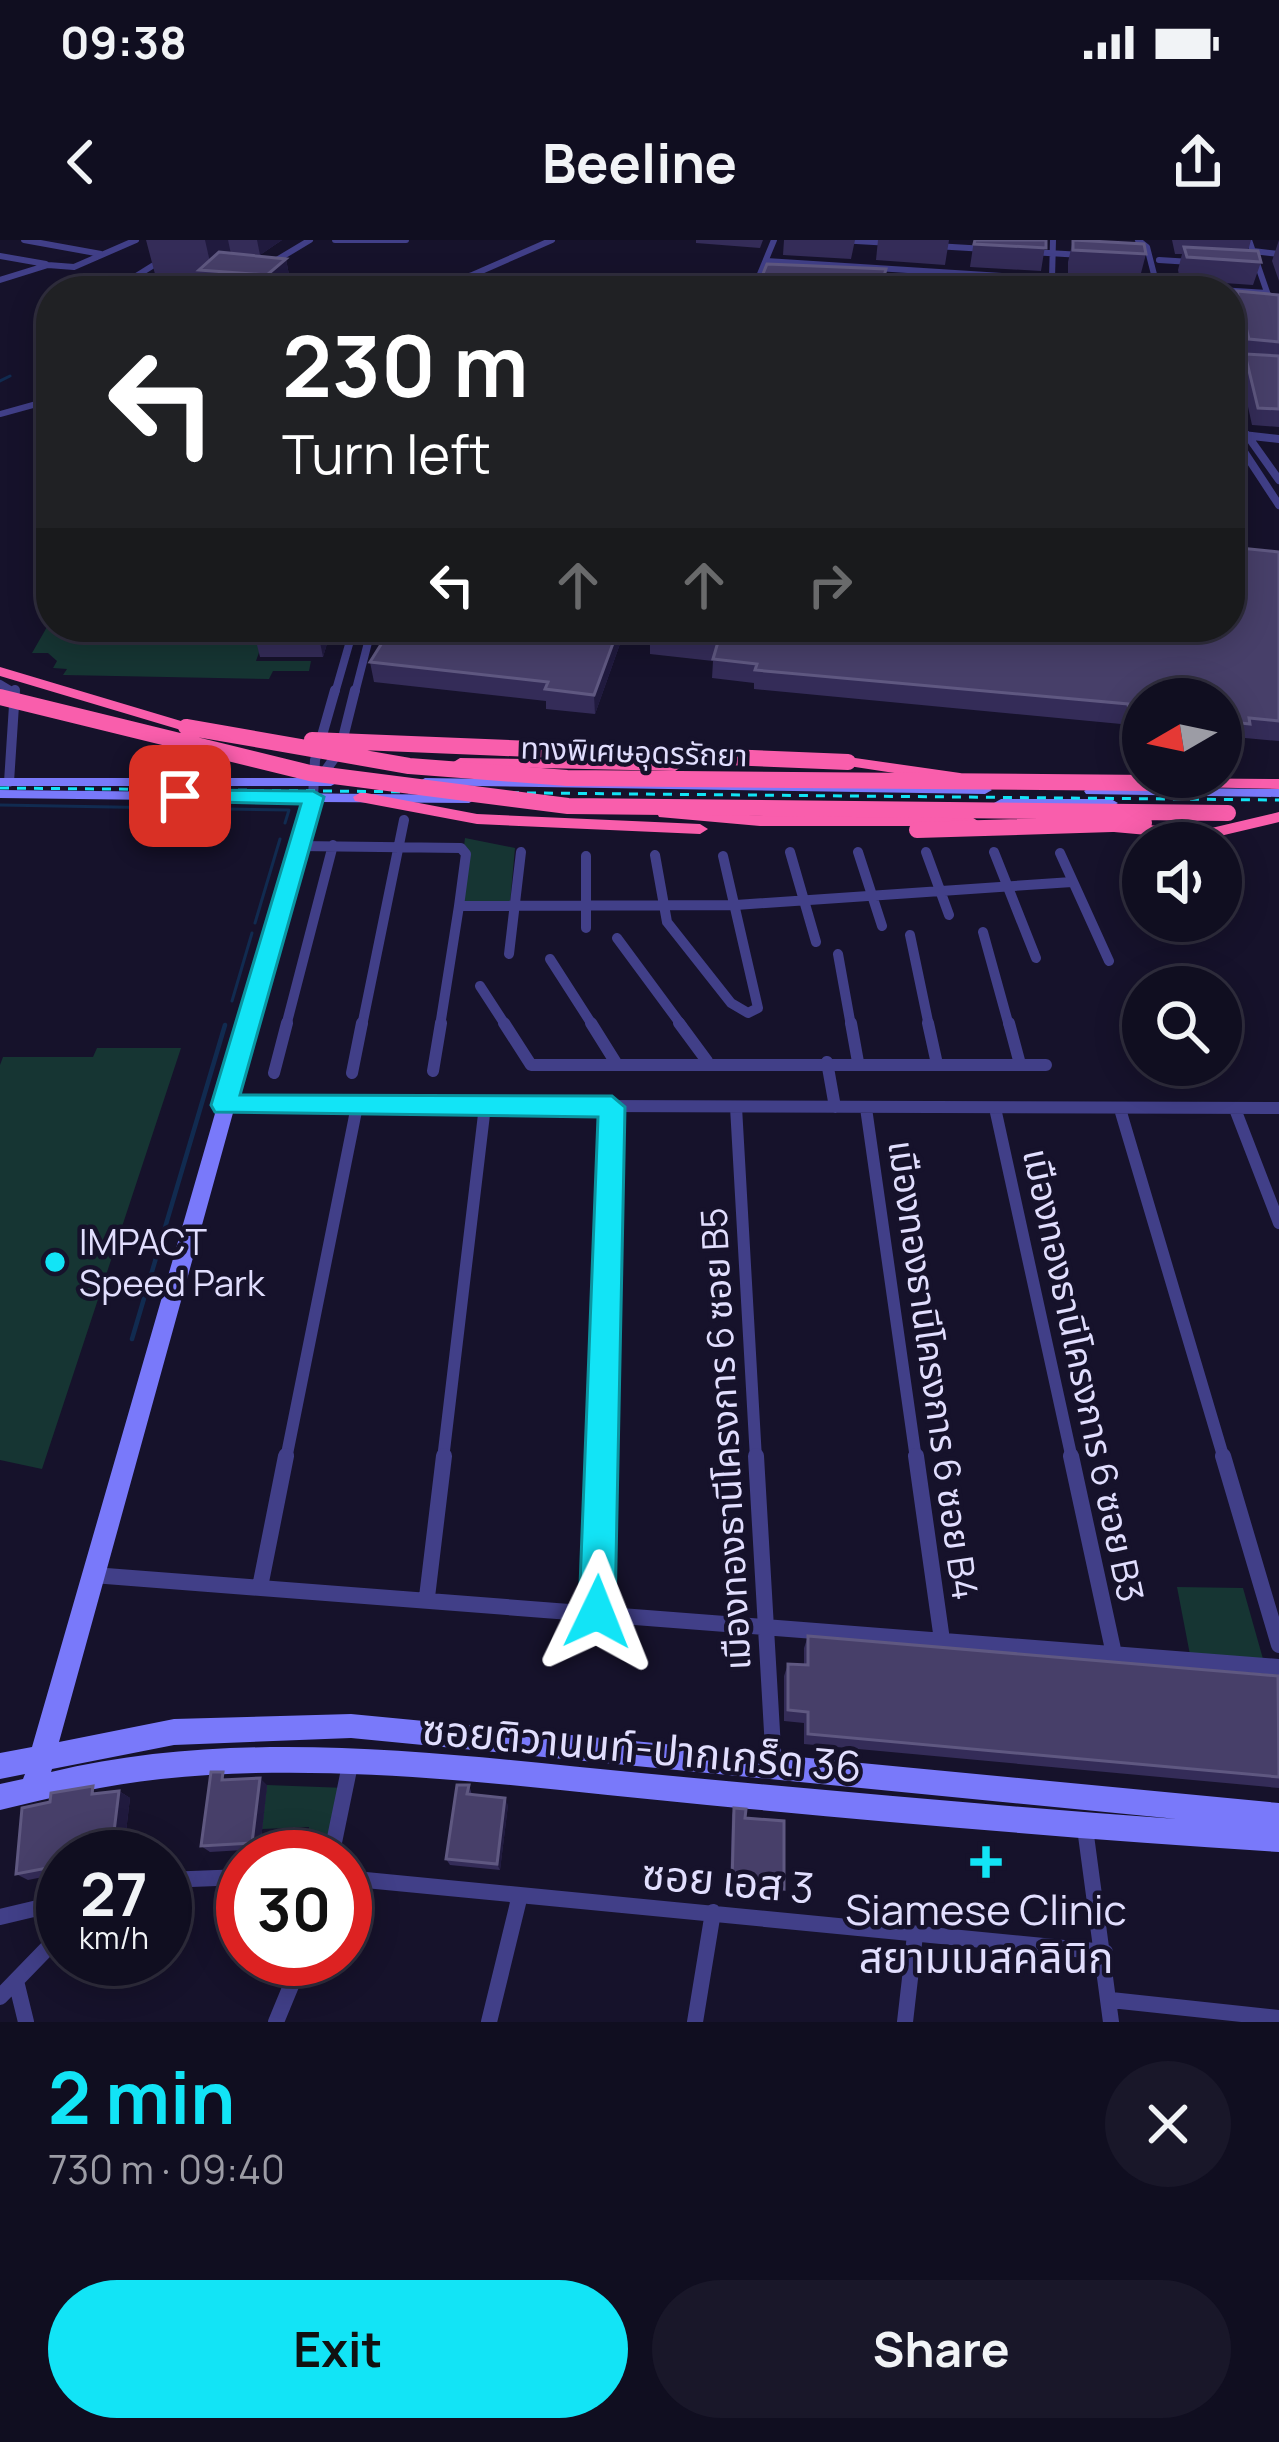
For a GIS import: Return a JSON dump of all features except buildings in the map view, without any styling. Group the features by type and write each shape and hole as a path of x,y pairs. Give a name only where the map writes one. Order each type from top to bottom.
{"highway":[{"name":"ทางพิเศษอุดรรัถยา","path":"0,671 186,727 314,752 482,773 638,781 1122,783"},
{"name":"ทางพิเศษอุดรรัถยา","path":"0,697 310,773 568,806 1279,816"},
{"path":"186,727 299,739 886,764 1018,790"},
{"path":"340,750 388,758 512,764 1023,772 1122,781"},
{"path":"407,781 512,764"},
{"name":"ทางพิเศษอุดรรัถยา","path":"1242,784 1279,784"},
{"path":"361,797 477,819 761,831 1081,830 1228,813"},
{"path":"568,806 760,821 1069,821 1174,836 1235,830 1279,816"}],"street":[{"path":"24,240 102,254"},
{"path":"52,245 65,240"},
{"path":"0,256 74,267 136,240"},
{"path":"298,240 261,266 310,240"},
{"path":"335,240 406,240"},
{"path":"472,276 552,240"},
{"path":"759,276 774,240"},
{"path":"839,240 912,244"},
{"path":"1052,276 1053,240"},
{"path":"1138,240 1156,276"},
{"path":"1149,240 1159,260 1160,276"},
{"path":"1237,240 1250,240 1267,293 1276,304"},
{"path":"856,271 866,241"},
{"path":"955,276 958,244"},
{"path":"935,246 1005,250"},
{"path":"1029,251 1092,256"},
{"path":"1253,251 1279,254"},
{"path":"137,276 169,256"},
{"path":"1130,258 1149,260"},
{"path":"1159,260 1198,263"},
{"path":"3,281 48,265"},
{"path":"1238,266 1258,267"},
{"path":"763,267 901,276"},
{"path":"763,267 878,276"},
{"path":"1262,276 1279,277"},
{"path":"3,281 25,285"},
{"path":"1245,292 1267,293"},
{"path":"1245,302 1276,304"},
{"path":"1245,362 1279,364"},
{"path":"0,414 36,404"},
{"path":"1246,433 1279,436"},
{"path":"1246,433 1279,480"},
{"path":"1245,453 1279,505"},
{"path":"34,1786 315,789 315,760 350,642"},
{"path":"315,789 340,750 368,642"},
{"path":"0,684 16,689 3,786 315,789 407,781 1279,794"},
{"path":"315,789 361,797 1279,803"},
{"path":"352,1073 404,820"},
{"path":"299,846 398,844 461,848 466,854 433,1071"},
{"path":"274,1073 333,845"},
{"path":"509,954 521,852"},
{"path":"790,852 816,942"},
{"path":"858,852 882,926"},
{"path":"926,852 950,915"},
{"path":"994,852 1036,958"},
{"path":"1060,854 1109,961"},
{"path":"655,855 660,908 730,1003 748,1013 758,1008 723,856"},
{"path":"586,856 586,928"},
{"path":"459,907 736,905 1072,882"},
{"path":"983,932 1020,1064"},
{"path":"910,935 937,1064"},
{"path":"617,938 706,1061"},
{"path":"838,954 858,1062"},
{"path":"550,959 616,1063"},
{"path":"480,986 531,1065 706,1061 1046,1065"},
{"path":"827,1062 835,1108"},
{"path":"224,1105 1279,1108"},
{"path":"260,1587 357,1106"},
{"path":"427,1597 485,1106"},
{"path":"597,1612 612,1107"},
{"name":"เมืองทองธานีโครงการ 6 ซอย B5","path":"736,1107 774,1767"},
{"name":"เมืองทองธานีโครงการ 6 ซอย B4","path":"866,1108 942,1640"},
{"name":"เมืองทองธานีโครงการ 6 ซอย B3","path":"995,1108 1114,1654"},
{"path":"1120,1108 1279,1645"},
{"path":"1235,1109 1279,1222"},
{"path":"92,1575 427,1597 1279,1667"},
{"name":"ซอยติวานนท์-ปากเกร็ด 36","path":"41,1754 174,1732 351,1726 1279,1816"},
{"path":"0,1766 41,1754"},
{"path":"337,1830 352,1759"},
{"name":"ซอยติวานนท์-ปากเกร็ด 36","path":"0,1797 34,1786 203,1761 352,1759 1085,1828 1279,1840"},
{"path":"1085,1828 1111,2022"},
{"name":"ซอย เอส 3","path":"372,1881 1105,1952"},
{"path":"489,2022 519,1899"},
{"path":"0,1917 36,1908"},
{"path":"695,2022 712,1912"},
{"path":"905,2022 915,1935"},
{"path":"0,1997 36,1960"},
{"path":"16,1981 26,2022"},
{"path":"276,2022 291,1986"},
{"path":"1111,2000 1279,2018"}],"green space":[{"path":"38,642 263,642 256,661 311,661 309,671 273,671 269,679 63,675 67,669 53,668 57,661 48,653 32,653"},
{"path":"465,838 515,848 510,903 457,902"},
{"name":"IMPACT Speed Park","path":"97,1048 181,1048 42,1469 0,1460 0,1065 3,1057 93,1057"},
{"path":"1177,1587 1243,1588 1265,1666 1191,1660"},
{"path":"267,1785 346,1788 337,1830 262,1829"}],"waterway":[{"path":"0,381 10,376"},
{"path":"0,805 289,810 285,823"},
{"path":"255,923 280,839"},
{"path":"232,1001 252,933"},
{"path":"132,1339 225,1025"}],"railway":[{"path":"0,788 1279,800"}],"place":[{"name":"IMPACT Speed Park","path":"55,1262"},
{"name":"Siamese Clinic สยามเมสคลินิก","path":"986,1862"}],"route":[{"path":"180,796 313,797 224,1105 612,1107 597,1612"}]}
